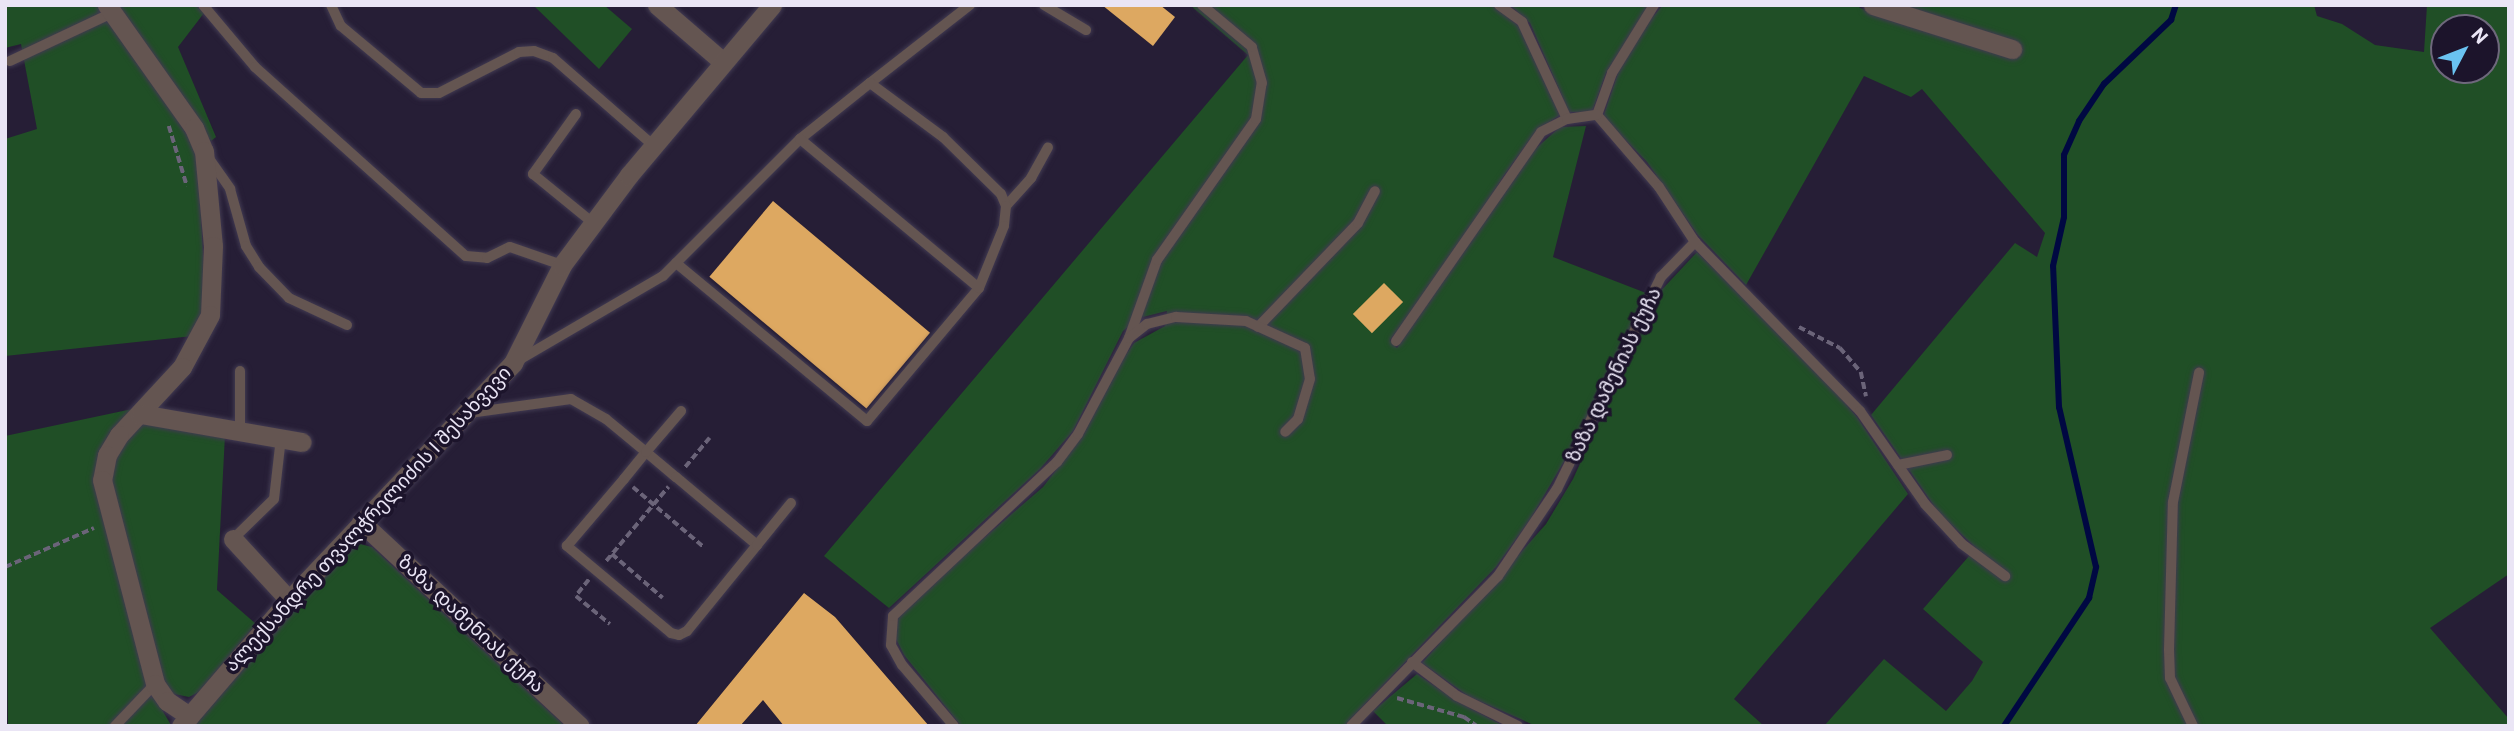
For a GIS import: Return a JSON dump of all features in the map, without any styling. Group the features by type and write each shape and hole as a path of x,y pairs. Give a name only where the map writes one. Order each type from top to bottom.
{"street":[{"path":"657,5 723,62"},
{"name":"ალექსანდრე თვალჭრელიძის I შესახვევი","path":"185,721 289,600 513,363 562,265 653,146 772,5"},
{"path":"1873,5 2011,49"},
{"path":"109,9 194,128 204,151 214,246 210,315 187,359 141,414 118,435 107,455 102,480 156,684 185,721"},
{"path":"141,414 302,442"},
{"name":"ზაზა დამენიას ქუჩა","path":"361,522 580,726"},
{"path":"233,539 289,600"}],"lane":[{"path":"203,5 255,66 466,256 487,258 510,247 562,265"},
{"path":"331,5 341,26 421,93 439,93 519,52 534,51 553,58 653,146"},
{"path":"513,363 663,276 800,139 970,5"},
{"path":"1045,5 1086,30"},
{"path":"954,726 902,665 891,645 893,616 1056,462 1077,434 1129,338 1157,260 1256,119 1262,83 1252,47 1202,5"},
{"path":"1499,5 1522,22 1567,119"},
{"path":"1597,116 1612,73 1654,5"},
{"path":"10,61 109,9"},
{"path":"870,83 985,175 1006,206"},
{"path":"576,114 533,174 593,223"},
{"path":"1396,341 1541,132 1567,119 1597,116"},
{"path":"1597,116 1659,187 1695,242 1860,411 1925,504 1962,544 2005,576"},
{"path":"800,139 979,288"},
{"path":"676,263 867,421 979,288 1004,226 1006,206 1031,178 1048,147"},
{"path":"204,151 230,189 246,246 259,267 289,298 347,325"},
{"path":"1258,327 1358,223 1375,191"},
{"name":"ზაზა დამენიას ქუჩა","path":"1351,726 1498,576 1558,489 1661,277 1695,242"},
{"path":"1129,338 1147,324 1175,317 1246,321 1305,348 1310,359 1310,379 1298,419 1285,432"},
{"path":"240,371 240,431"},
{"path":"2193,726 2170,678 2169,650 2173,502 2199,373"},
{"path":"465,413 570,398 606,419 757,545"},
{"path":"681,411 567,546 671,633 679,635 687,631 791,503"},
{"path":"233,539 274,499 281,438"},
{"path":"1898,465 1947,454"},
{"path":"1412,662 1457,695 1518,726"},
{"path":"115,726 156,684"}],"path":[{"path":"168,118 188,189"},
{"path":"1770,317 1815,332 1840,348 1861,372 1868,390 1860,411"},
{"path":"610,624 576,596 709,438"},
{"path":"624,479 705,548"},
{"path":"5,567 113,521"},
{"path":"611,554 663,598"},
{"path":"1382,693 1464,717 1477,726"}],"green space":[{"path":"5,5 101,5 197,150 206,303 193,336 5,356 5,139 37,129 21,44 5,48"},
{"path":"117,5 195,5 204,13 178,47 216,137 211,141"},
{"path":"533,5 604,5 632,29 599,69"},
{"path":"1190,5 1493,5 1520,27 1560,115 1536,131 1505,174 1445,267 1390,340 1397,348 1534,150 1560,127 1586,126 1553,257 1646,293 1594,410 1531,518 1496,567 1344,726 961,726 904,655 895,637 897,618 904,607 1043,487 1083,435 1122,360 1134,343 1165,326 1167,311 1139,318 1123,331 1073,431 1040,469 889,608 824,556 1248,55"},
{"path":"1510,5 1649,5 1606,73 1592,112 1569,112 1530,23"},
{"path":"1663,5 1855,5 1868,12 1897,5 2314,5 2317,16 2342,24 2375,45 2424,52 2427,5 2509,5 2509,574 2430,628 2509,719 2509,726 1824,726 1884,659 1946,711 1972,681 1983,662 1923,609 1976,548 1939,513 1871,415 2015,243 2037,257 2045,233 1922,89 1911,97 1864,76 1746,285 1697,234 1647,162 1603,117 1619,70 1644,27"},
{"path":"1697,252 1819,373 1857,417 1908,494 1734,699 1764,726 1536,726 1468,696 1422,663 1546,524 1573,479 1656,296"},
{"path":"137,408 98,465 154,696 171,725 8,726 5,436"},
{"path":"141,421 225,435 217,590 256,624 199,692 189,697 174,694 162,683 109,479 113,456"},
{"path":"360,544 372,547 565,726 192,726 348,548"},
{"path":"1417,674 1458,702 1504,726 1388,726 1373,711"}],"building":[{"path":"1102,5 1160,5 1175,17 1153,46"},
{"path":"773,201 930,333 866,409 709,277"},
{"path":"1384,283 1403,302 1372,333 1353,314"},
{"path":"804,593 835,617 929,726 784,726 763,700 740,726 695,726"}],"waterway":[{"path":"2004,726 2089,598 2096,567 2059,407 2053,266 2064,217 2064,155 2079,121 2104,84 2171,20 2176,5"}]}
